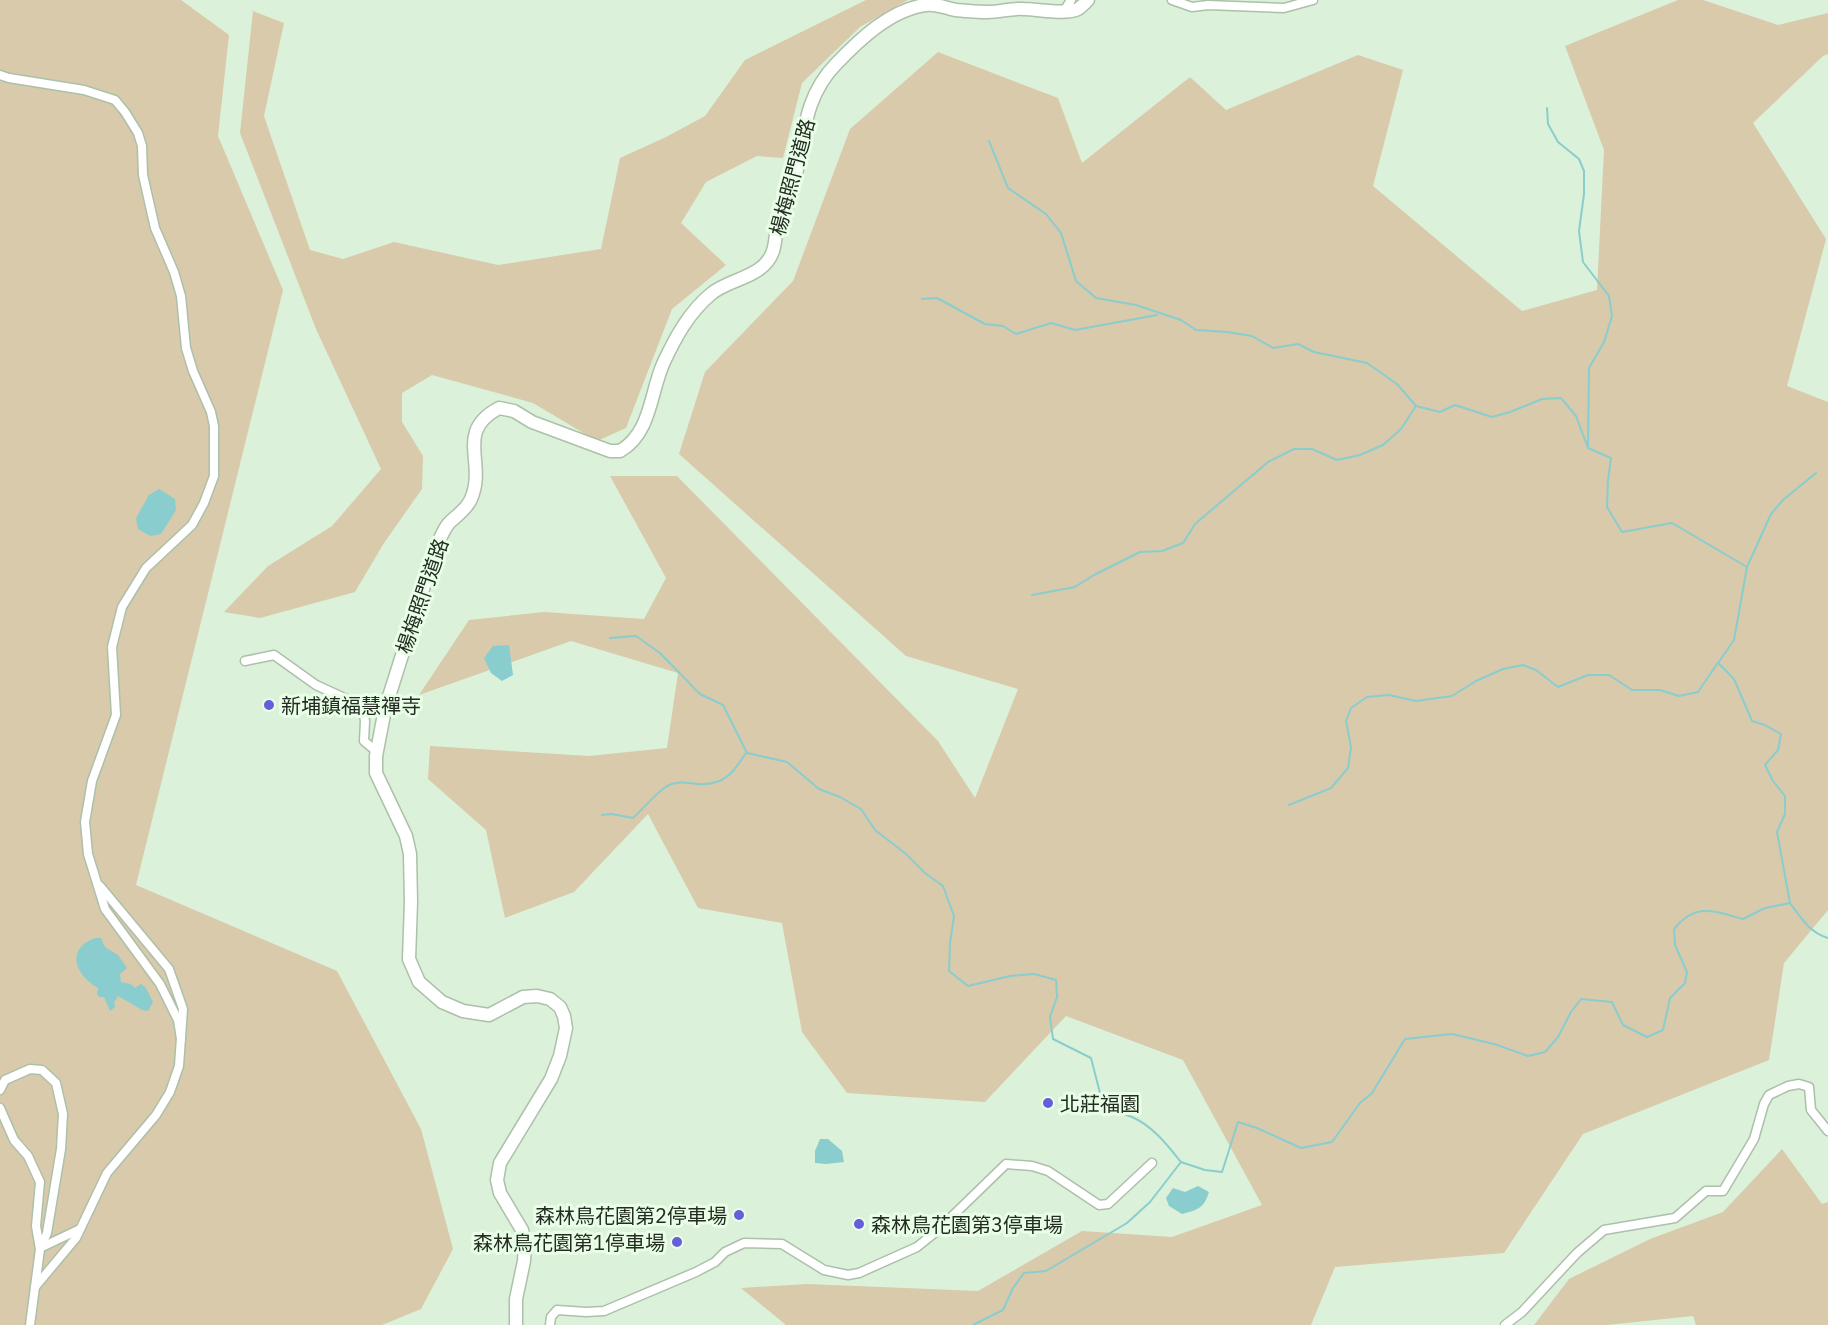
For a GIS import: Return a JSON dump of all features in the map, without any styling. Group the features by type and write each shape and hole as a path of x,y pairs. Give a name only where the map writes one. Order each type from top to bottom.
{"street":[{"name":"楊梅照門道路","path":"516,1325 516,1299 525,1244 522,1230 500,1193 497,1180 500,1163 551,1079 560,1056 566,1028 564,1016 560,1007 550,999 537,996 523,997 489,1015 463,1011 441,1002 419,982 409,958 410,854 406,836 376,773 376,751 385,709 436,548 447,525 469,504 472,497 476,472 474,434 480,420 499,408 514,411 532,422 610,451 620,451 625,448 644,424 662,366 680,330 692,314 713,292 752,273 769,259 773,251 778,225 791,194 805,122 816,89 834,66 876,26 910,9 926,4 988,12 1024,9 1039,11 1068,5 1077,10 1088,0"},
{"path":"1172,0 1192,7 1208,5 1284,8 1313,0"},
{"path":"0,75 84,90 115,100 138,133 142,146 143,176 155,228 174,272 181,296 186,348 211,412 214,426 214,476 204,503 192,525 146,568 122,607 112,647 116,715 92,781 85,822 88,854 105,909 160,984 178,1020 181,1039"},
{"path":"245,661 274,655 316,685 354,702 363,710 365,721 363,741 376,751"},
{"path":"35,1287 76,1238 107,1173 156,1115 170,1092 179,1066 183,1009 169,969 96,882"},
{"path":"0,1090 5,1080 30,1069 42,1070 56,1083 63,1114 61,1149 47,1233 39,1249"},
{"path":"1505,1325 1522,1312 1577,1253 1604,1230 1675,1218 1706,1191 1723,1191 1754,1139 1764,1104 1769,1095 1788,1086 1799,1084 1809,1087 1811,1110 1828,1131"},
{"path":"0,1108 14,1140 28,1156 40,1182 36,1226 39,1249 30,1325"},
{"path":"550,1325 551,1317 557,1310 604,1311 696,1272 715,1262 725,1252 744,1243 782,1244 824,1270 848,1275 859,1273 917,1247 937,1231 1006,1164 1032,1166 1048,1171 1099,1205 1108,1204 1152,1163"},
{"path":"39,1249 80,1228"}],"shaded area":[{"path":"0,0 181,0 229,35 218,136 283,290 136,885 337,971 421,1129 453,1249 421,1309 382,1325 0,1325"},
{"path":"866,0 908,0 860,27 802,83 783,158 757,156 706,182 681,223 726,265 672,309 626,428 597,441 533,403 432,375 402,393 402,422 423,456 422,489 384,543 355,592 260,618 224,612 268,566 332,526 381,469 316,329 240,133 253,11 284,23 264,116 310,250 343,259 394,242 498,265 601,249 620,158 705,116 745,60"},
{"path":"1678,0 1703,0 1778,25 1828,13 1828,54 1823,56 1753,123 1826,239 1787,386 1828,402 1828,910 1784,963 1769,1060 1583,1134 1504,1253 1335,1267 1311,1325 786,1325 741,1288 807,1284 978,1291 1082,1231 1172,1237 1262,1205 1183,1060 1066,1016 985,1102 847,1093 802,1032 782,923 698,908 648,814 574,892 505,918 486,830 428,779 430,746 589,756 667,748 678,673 571,641 419,695 469,620 544,612 644,619 666,578 610,476 677,476 938,741 975,798 1018,689 906,656 679,454 705,372 793,281 850,129 938,52 1058,98 1082,163 1190,77 1226,110 1358,55 1403,70 1373,186 1522,311 1597,290 1604,150 1565,46"},
{"path":"1782,1149 1822,1204 1828,1202 1828,1325 1696,1325 1693,1316 1607,1325 1534,1325 1569,1279 1650,1239 1723,1212"}],"water":[{"path":"159,489 175,499 176,510 161,534 150,536 138,529 136,518 149,495"},
{"path":"509,645 513,675 502,681 491,673 484,658 493,646"},
{"path":"95,938 101,938 105,947 118,955 127,968 120,974 121,982 131,984 135,988 141,984 146,988 153,1002 148,1011 118,996 114,1003 115,1007 110,1011 104,997 99,997 98,988 84,976 77,962 80,949"},
{"path":"820,1139 828,1139 842,1151 844,1162 815,1163 815,1151"},
{"path":"1198,1186 1209,1192 1200,1207 1182,1214 1169,1206 1166,1198 1173,1188 1185,1192"}],"waterway":[{"path":"1547,108 1548,124 1558,142 1579,159 1584,171 1584,194 1579,231 1583,262 1609,296 1612,316 1604,342 1589,368 1588,446"},
{"path":"989,141 1008,188 1046,214 1061,233 1076,281 1096,298 1136,305 1181,320 1196,330 1252,336 1273,348 1298,344 1314,352 1367,363 1397,384 1416,406 1440,412 1455,405 1492,417 1542,399 1561,398 1576,416 1588,448 1611,458 1607,507 1622,532 1672,523 1747,567 1734,640 1718,663 1734,679 1752,721 1781,734 1778,750 1765,765 1773,781 1785,796 1785,814 1777,832 1790,903"},
{"path":"922,299 937,298 985,324 1003,326 1016,334 1051,323 1075,330 1157,315"},
{"path":"1032,595 1075,587 1140,552 1162,551 1183,543 1195,524 1268,462 1294,449 1312,449 1337,460 1360,455 1383,445 1401,429 1416,406"},
{"path":"1747,567 1771,514 1783,500 1816,473"},
{"path":"610,638 636,636 660,653 700,694 723,705 747,753 787,762 819,789 840,797 861,809 875,830 943,886 954,916 949,971 968,986 1010,976 1034,974 1056,980 1057,997 1050,1017 1053,1039 1091,1058 1101,1097 1109,1111 1140,1121 1159,1137 1181,1162"},
{"path":"1289,805 1331,788 1348,768 1351,747 1346,721 1351,708 1367,697 1389,695 1416,701 1452,696 1476,681 1503,669 1523,665 1536,670 1558,687 1588,675 1609,675 1632,690 1660,690 1679,696 1698,692 1717,664"},
{"path":"602,815 612,814 633,818 659,792 671,784 715,783 732,772 746,753"},
{"path":"973,1325 1003,1310 1013,1288 1024,1273 1046,1271 1127,1223 1150,1202 1181,1162 1205,1170 1222,1172 1238,1122 1301,1148 1332,1142 1360,1103 1372,1093 1405,1039 1452,1034 1494,1044 1528,1056 1545,1052 1558,1037 1571,1012 1581,999 1612,1002 1623,1025 1647,1037 1663,1030 1670,998 1685,983 1687,972 1675,945 1674,929 1682,920 1698,912 1714,912 1743,919 1765,908 1790,903 1811,929 1828,938"}],"place":[{"name":"新埔鎮福慧禪寺","path":"269,705"},
{"name":"北莊福園","path":"1048,1103"},
{"name":"森林鳥花園第2停車場","path":"739,1215"},
{"name":"森林鳥花園第3停車場","path":"859,1224"},
{"name":"森林鳥花園第1停車場","path":"677,1242"}]}
